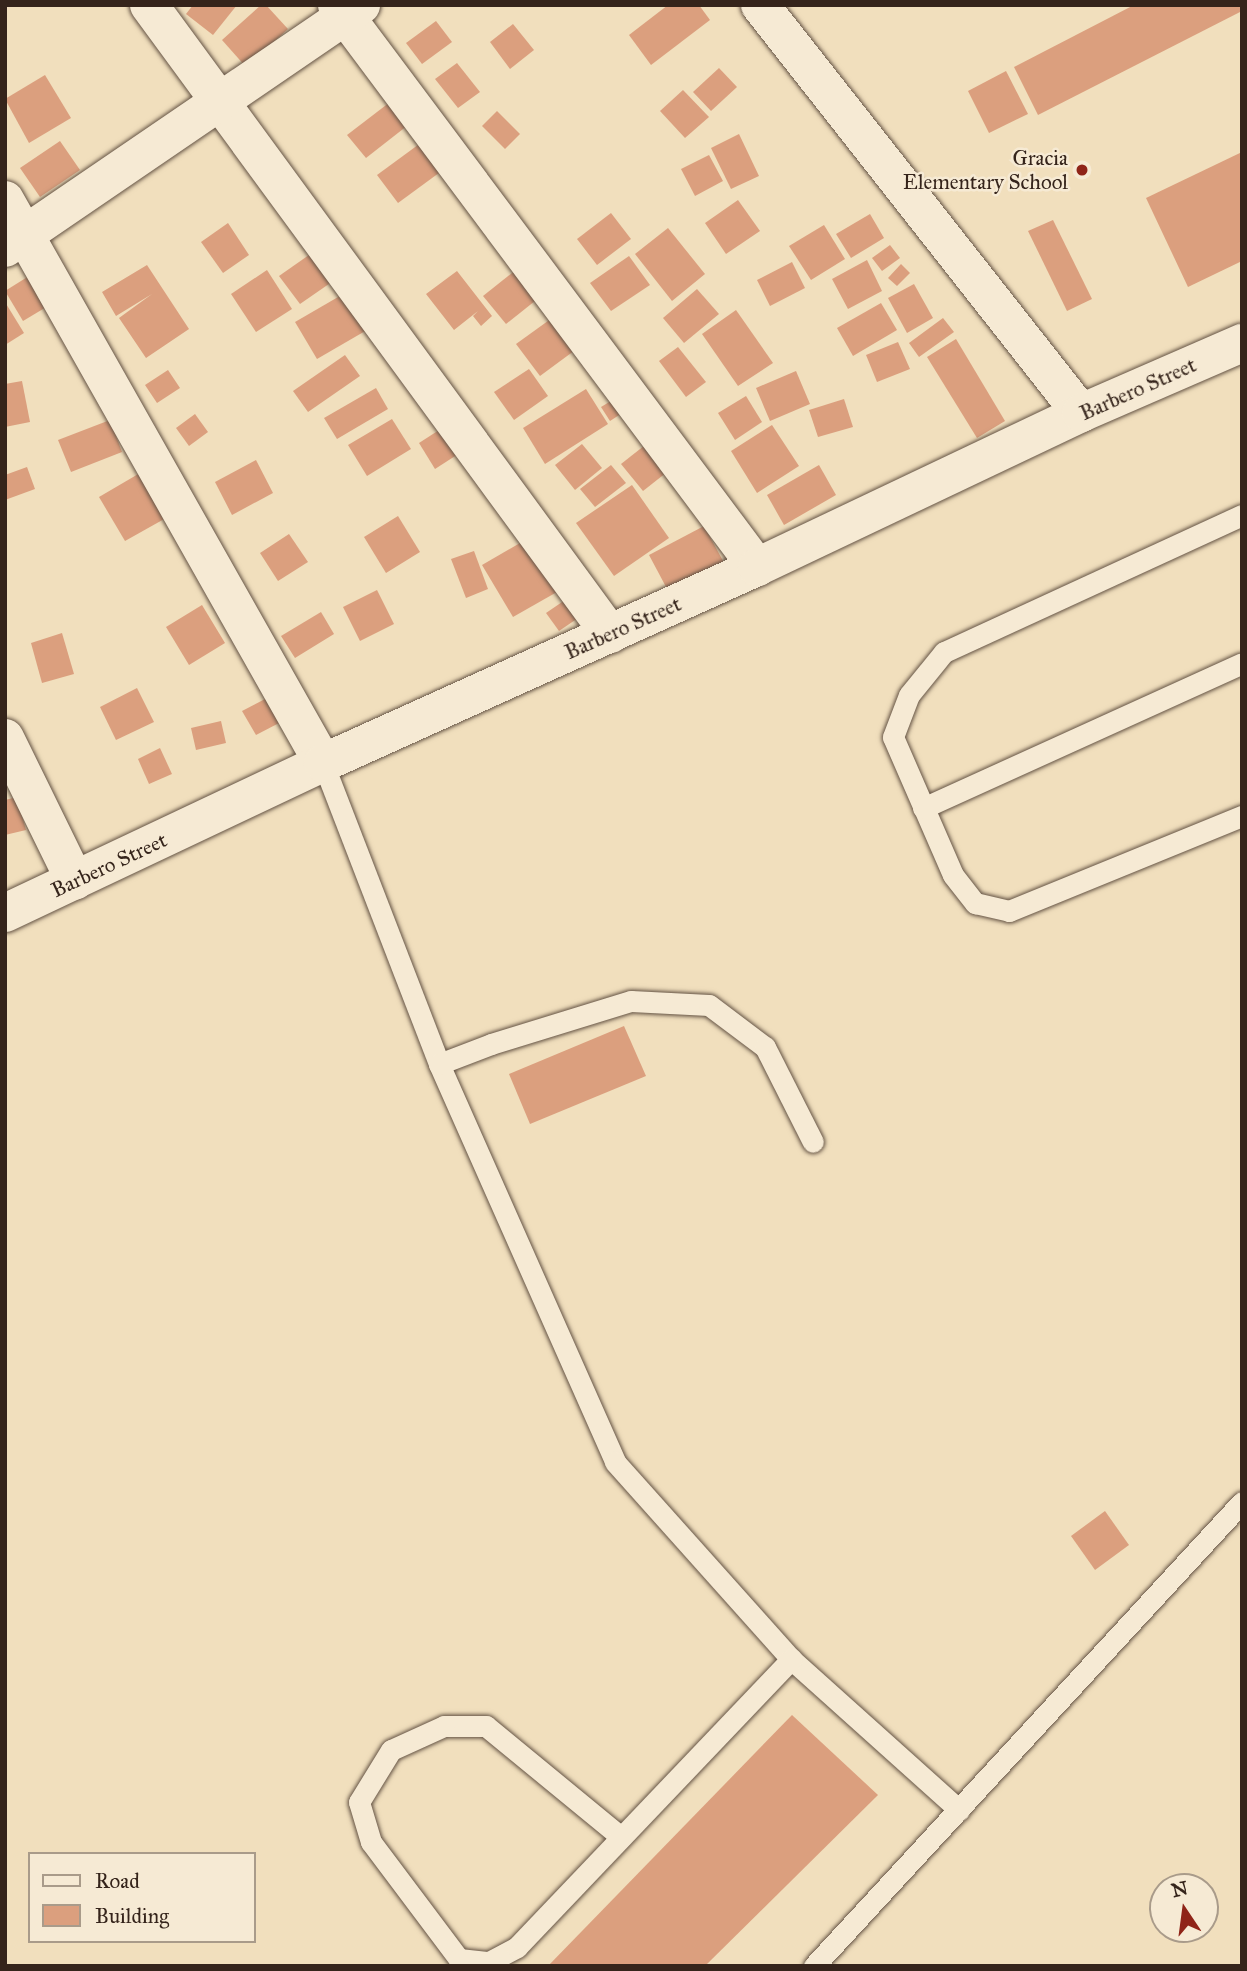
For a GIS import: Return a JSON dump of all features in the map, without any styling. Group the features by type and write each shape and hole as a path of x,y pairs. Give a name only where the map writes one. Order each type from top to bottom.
{"street":[{"path":"149,5 610,634"},
{"path":"760,5 1081,413"},
{"path":"15,241 220,102 348,9 757,567"},
{"path":"5,200 15,241 323,763"},
{"name":"Barbero Street","path":"5,913 323,763 757,567 1081,413 1242,342"},
{"path":"5,738 75,881"}],"lane":[{"path":"1242,515 944,652 909,695 893,737 953,875 975,903 1009,911 1242,816"},
{"path":"923,808 1242,663"},
{"path":"323,763 439,1064 615,1462 790,1659 959,1810"},
{"path":"439,1064 491,1044 631,1001 709,1005 765,1047 813,1142"},
{"path":"814,1966 1242,1502"},
{"path":"621,1837 486,1726 444,1726 391,1749 359,1802 371,1842 459,1959 489,1962 517,1947 790,1659"}],"building":[{"path":"193,5 237,5 213,35 186,14"},
{"path":"261,5 266,5 288,29 246,67 222,40"},
{"path":"668,5 699,5 710,20 651,65 629,35"},
{"path":"1134,5 1242,5 1242,11 1038,115 1014,67"},
{"path":"436,21 452,42 422,64 406,43"},
{"path":"513,24 534,50 510,69 490,42"},
{"path":"457,63 480,92 458,108 435,79"},
{"path":"719,68 737,87 711,111 693,92"},
{"path":"1006,71 1028,114 989,133 968,91"},
{"path":"45,75 71,118 29,143 5,99"},
{"path":"683,90 709,117 685,138 660,111"},
{"path":"394,99 412,122 366,158 347,135"},
{"path":"497,111 520,134 505,149 482,126"},
{"path":"739,134 759,176 731,189 711,148"},
{"path":"60,141 80,170 40,197 20,168"},
{"path":"422,142 443,170 398,203 377,175"},
{"path":"1242,152 1242,261 1188,287 1146,198"},
{"path":"709,155 723,181 695,196 681,169"},
{"path":"738,200 760,231 726,254 705,223"},
{"path":"611,213 631,239 597,265 577,239"},
{"path":"870,214 884,238 851,258 836,234"},
{"path":"1053,220 1092,299 1067,311 1028,231"},
{"path":"228,223 249,255 223,273 201,242"},
{"path":"824,225 845,259 811,280 789,246"},
{"path":"668,228 705,274 672,301 635,254"},
{"path":"890,245 900,258 882,271 872,258"},
{"path":"319,248 339,277 300,304 279,276"},
{"path":"629,256 650,285 611,311 590,283"},
{"path":"867,260 882,291 848,309 832,279"},
{"path":"792,262 805,288 770,306 757,280"},
{"path":"901,264 910,273 897,286 888,278"},
{"path":"147,265 189,329 146,358 119,318 152,294 116,316 102,292"},
{"path":"517,269 540,297 506,324 483,296"},
{"path":"267,270 292,309 256,332 231,294"},
{"path":"457,271 492,316 481,326 473,316 478,311 454,330 426,294"},
{"path":"29,276 48,306 23,321 5,291"},
{"path":"914,284 933,318 907,333 888,298"},
{"path":"697,289 719,314 684,343 663,318"},
{"path":"345,293 367,330 317,359 295,322"},
{"path":"5,302 24,333 5,345"},
{"path":"881,303 897,330 853,356 837,328"},
{"path":"736,310 773,363 738,386 702,334"},
{"path":"559,313 582,345 540,376 516,344"},
{"path":"943,318 954,332 919,357 909,343"},
{"path":"956,339 1005,421 977,438 927,357"},
{"path":"898,342 910,369 877,382 866,355"},
{"path":"678,347 706,382 686,397 659,361"},
{"path":"345,355 360,376 308,412 293,391"},
{"path":"529,369 548,396 514,420 494,392"},
{"path":"168,370 180,388 157,403 145,385"},
{"path":"796,371 810,404 770,421 756,388"},
{"path":"22,381 30,422 5,427 5,384"},
{"path":"376,388 388,409 337,439 324,418"},
{"path":"586,389 608,424 545,464 523,428"},
{"path":"624,393 633,406 610,421 601,407"},
{"path":"746,396 762,422 735,440 718,413"},
{"path":"844,399 853,427 818,437 809,410"},
{"path":"195,414 208,432 189,446 176,428"},
{"path":"392,419 411,449 367,476 348,445"},
{"path":"110,420 122,452 71,472 58,440"},
{"path":"450,423 466,449 435,469 419,443"},
{"path":"772,425 799,466 757,493 731,451"},
{"path":"654,438 676,465 643,491 621,464"},
{"path":"582,444 602,468 575,490 555,465"},
{"path":"256,460 273,493 232,515 215,482"},
{"path":"611,465 626,483 595,507 580,489"},
{"path":"819,465 836,495 784,525 767,495"},
{"path":"27,467 35,489 5,500 5,475"},
{"path":"140,473 166,518 125,541 99,497"},
{"path":"632,485 669,538 614,576 576,523"},
{"path":"398,516 420,552 386,573 364,537"},
{"path":"704,526 728,570 673,600 649,555"},
{"path":"289,534 308,562 278,581 260,553"},
{"path":"532,536 564,588 513,617 482,565"},
{"path":"474,551 488,589 466,598 451,559"},
{"path":"377,590 394,624 360,641 343,607"},
{"path":"568,598 581,616 559,631 546,613"},
{"path":"202,605 225,643 189,665 166,627"},
{"path":"321,612 334,634 295,658 281,636"},
{"path":"62,633 74,674 42,683 31,643"},
{"path":"137,688 154,722 116,740 100,707"},
{"path":"267,698 281,722 256,735 242,711"},
{"path":"221,721 226,743 196,750 191,728"},
{"path":"160,748 172,774 149,784 138,759"},
{"path":"17,797 26,830 5,835 5,800"},
{"path":"624,1026 646,1076 530,1124 509,1074"},
{"path":"1105,1511 1129,1545 1095,1570 1071,1536"},
{"path":"792,1715 878,1795 705,1966 548,1966"}],"place":[{"name":"Gracia Elementary School","path":"1082,170"}]}
